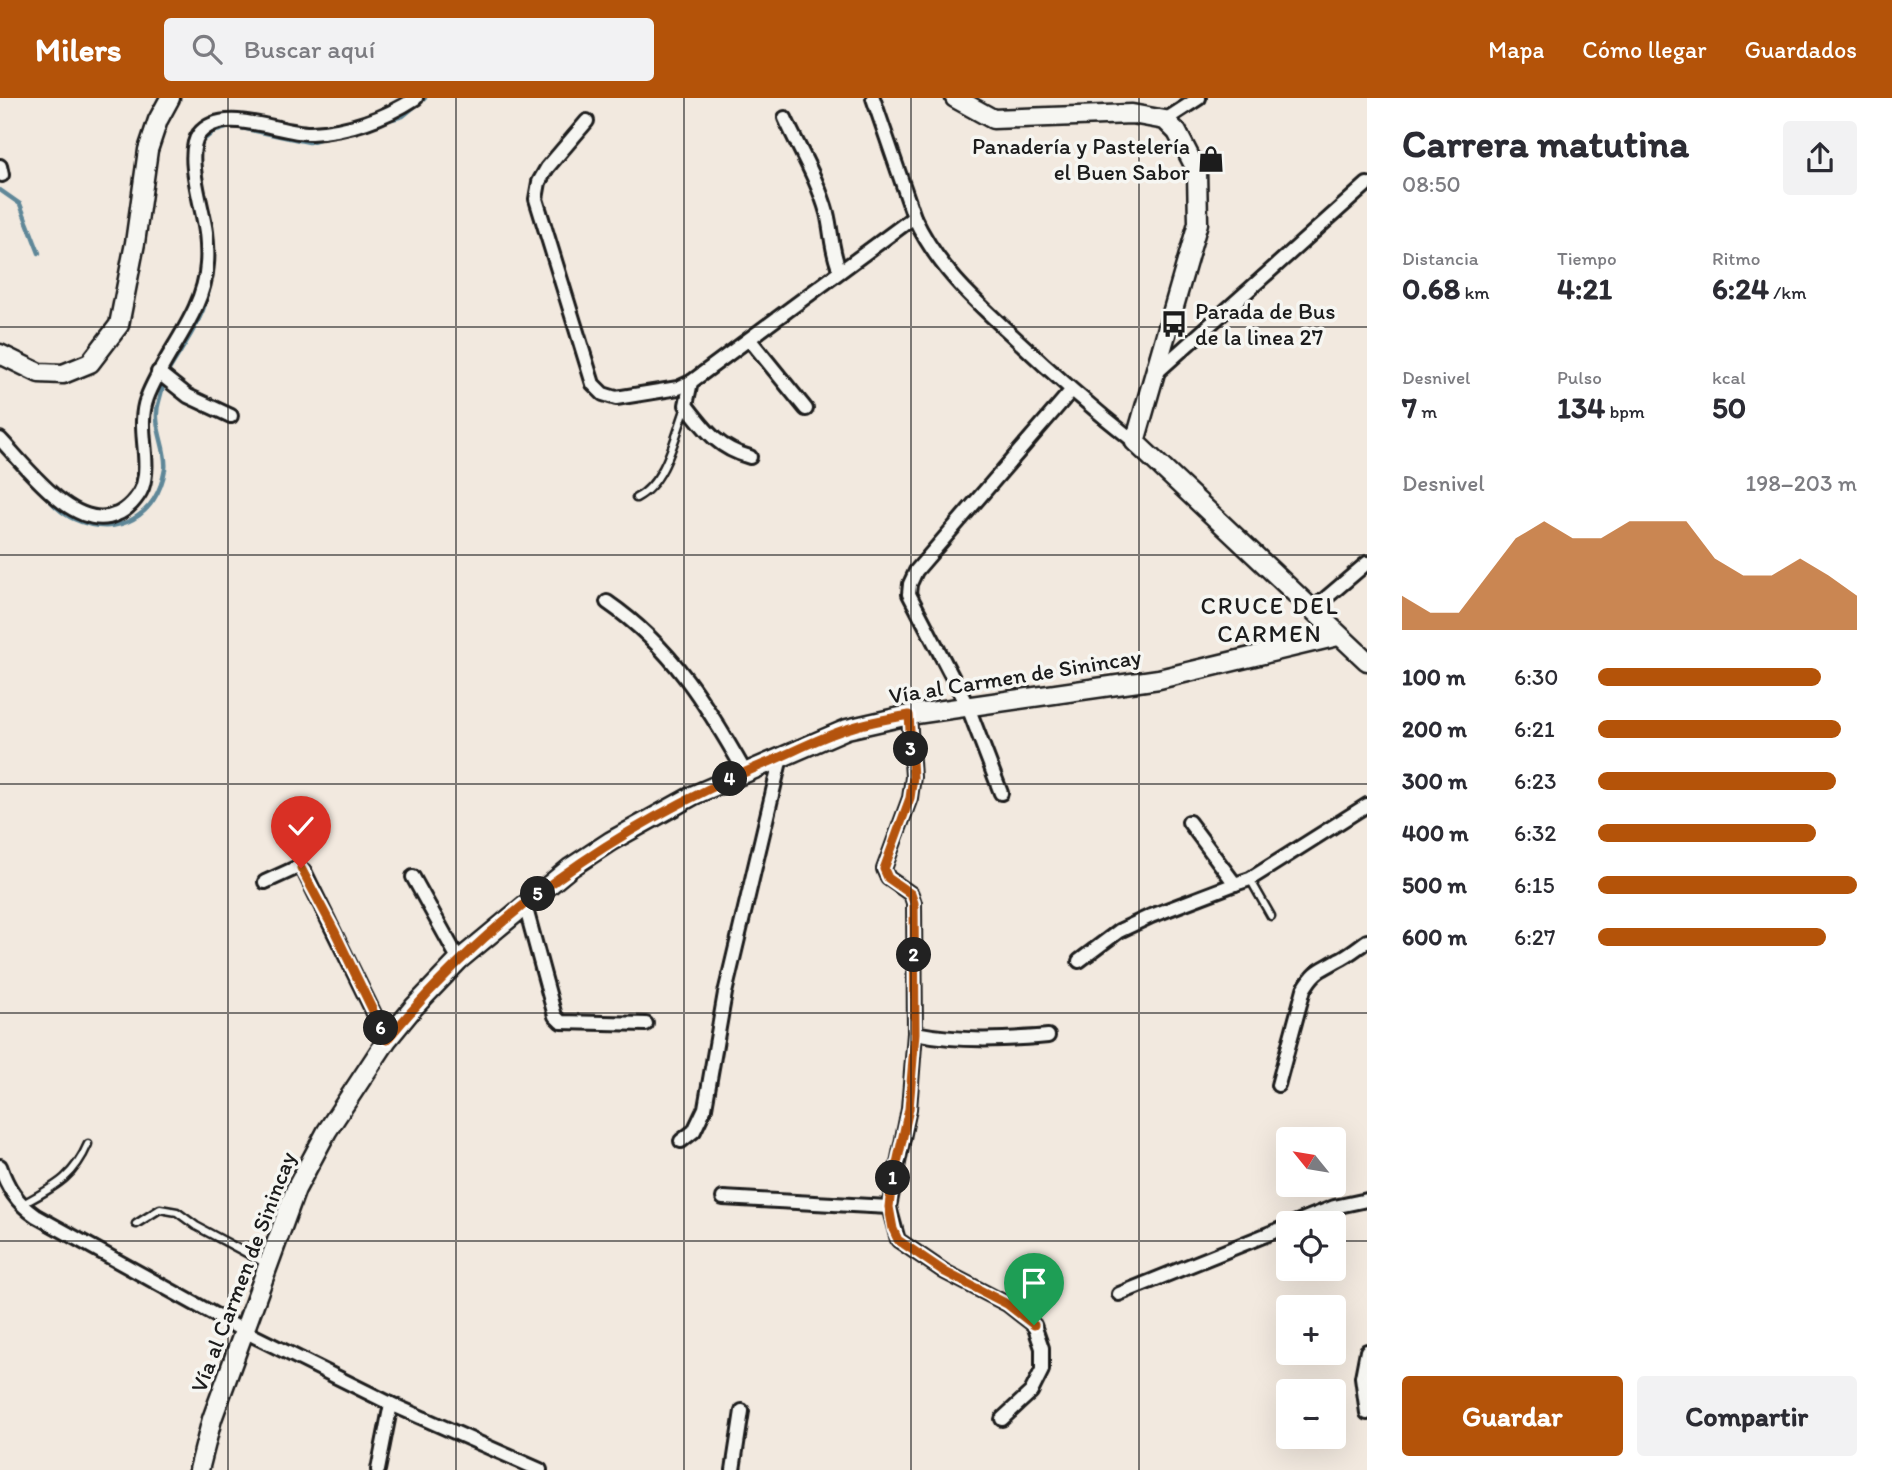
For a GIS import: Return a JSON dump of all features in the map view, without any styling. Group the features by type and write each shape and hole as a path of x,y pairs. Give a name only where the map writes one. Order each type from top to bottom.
{"street":[{"path":"0,354 39,373 63,374 90,363 120,325 148,150 158,120 170,98"},
{"path":"0,439 54,496 93,519 108,519 125,511 142,489 145,461 142,432 146,401 158,372 204,288 207,264 206,233 193,152 200,133 210,124 224,121 309,133 356,126 399,109 416,98"},
{"path":"873,98 921,233 956,283 1071,391 1135,442 1367,661"},
{"path":"956,98 993,119 1132,114 1165,120 1177,132 1197,171 1198,223 1135,442"},
{"path":"1165,120 1199,98"},
{"path":"785,118 820,192 827,213 833,255 840,271"},
{"path":"587,121 547,168 539,182 537,199 593,384 603,394 616,398 678,388 691,382 914,217"},
{"path":"1152,376 1367,184"},
{"path":"750,340 806,408"},
{"path":"158,372 188,396 231,416"},
{"path":"691,382 686,405 700,424 724,448 751,457"},
{"path":"1001,793 968,707 909,594 910,584 916,571 1071,391"},
{"path":"1312,609 1367,563"},
{"path":"607,602 663,649 691,684 745,772"},
{"name":"Vía al Carmen de Sinincay","path":"199,1470 212,1419 296,1189 327,1130 387,1040 414,1007 458,960 570,868 611,841 694,794 846,729 909,715 1159,679 1338,636"},
{"path":"909,715 913,777 910,798 884,869 888,878 911,894 914,903 915,1033 909,1109 889,1207 898,1240 945,1272 1007,1304 1034,1325 1042,1348 1042,1370 1031,1392 1002,1419"},
{"path":"681,1141 694,1131 705,1108 725,993 781,757"},
{"path":"1079,961 1119,931 1151,916 1250,879 1367,805"},
{"path":"1189,822 1235,884"},
{"path":"265,882 298,867 304,871 387,1040"},
{"path":"413,877 458,960"},
{"path":"525,905 555,1016 561,1022 646,1024"},
{"path":"1278,1085 1304,989 1311,977 1322,967 1336,962 1367,941"},
{"path":"915,1033 943,1039 985,1041 1048,1036"},
{"path":"0,1166 5,1182 21,1205 244,1331 391,1404 540,1470"},
{"path":"723,1198 889,1207"},
{"path":"1324,1211 1367,1200"},
{"path":"1119,1294 1276,1231"},
{"path":"1367,1351 1362,1377 1367,1413"},
{"path":"378,1470 391,1404"},
{"path":"733,1470 742,1411"}],"lane":[{"path":"636,498 646,493 657,480 686,405"},
{"path":"1250,879 1271,916"},
{"path":"21,1205 55,1188 80,1163 88,1144"},
{"path":"136,1224 160,1209 177,1212 196,1226 268,1265"}],"waterway":[{"path":"381,122 403,116 425,98"},
{"path":"201,142 213,132 232,126 309,142 326,137"},
{"path":"0,190 20,204 39,253"},
{"path":"42,492 69,517 90,525 106,526 133,519 154,499 165,469 157,419 159,401 167,374 204,307 210,283"}],"place":[{"name":"Panadería y Pastelería el Buen Sabor","path":"1211,159"},
{"name":"Parada de Bus de la linea 27","path":"1174,324"}],"district":[{"name":"CRUCE DEL CARMEN","path":"1270,619"}],"route":[{"path":"301,868 387,1040 458,960 570,868 611,841 694,794 846,729 909,715 913,777 910,798 884,869 888,878 911,894 914,903 915,1033 909,1109 889,1207 893,1229 898,1240 945,1272 1007,1304 1034,1325"}]}
